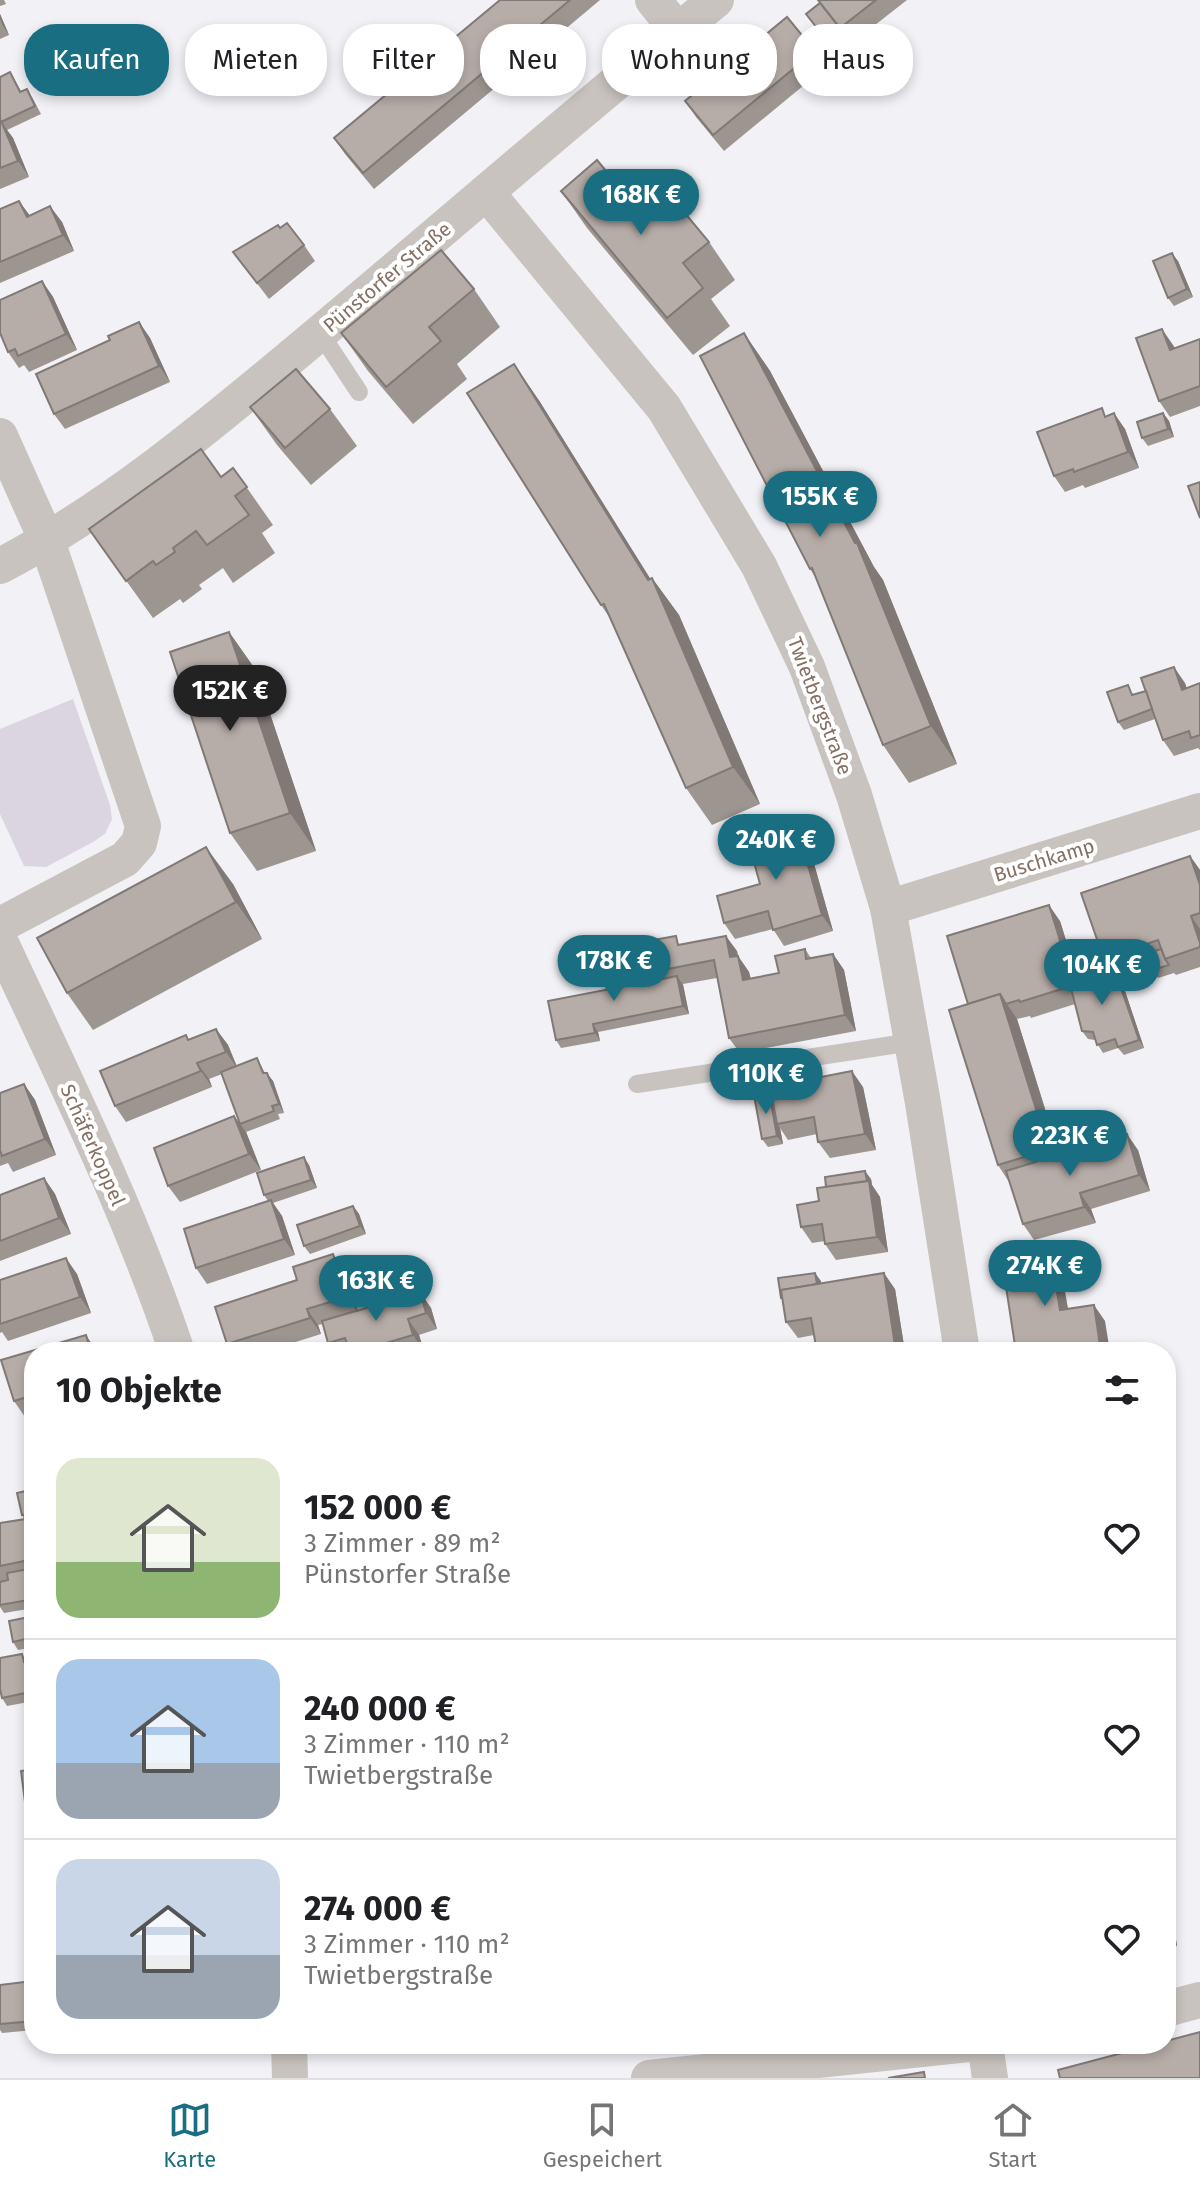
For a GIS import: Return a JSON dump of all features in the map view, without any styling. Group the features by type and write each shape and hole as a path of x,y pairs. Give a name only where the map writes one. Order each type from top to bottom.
{"street":[{"path":"653,0 672,24"},
{"name":"Pünstorfer Straße","path":"687,24 716,0"},
{"name":"Pünstorfer Straße","path":"0,566 47,541 102,504 212,421 602,95"},
{"name":"Twietbergstraße","path":"487,193 646,384 692,452 753,555 807,667 854,795 888,908 960,1342"},
{"path":"0,436 47,541 143,826 139,843 125,859 0,925"},
{"name":"Buschkamp","path":"888,908 1200,811"},
{"name":"Schäferkoppel","path":"0,941 119,1200 173,1342"},
{"path":"1176,2006 1200,2000"},
{"path":"289,2054 290,2078"},
{"path":"649,2078 875,2054"},
{"path":"986,2054 990,2078"}],"lane":[{"path":"320,333 359,392"},
{"path":"637,1084 912,1042"}],"shaded area":[{"path":"73,699 110,805 112,819 105,834 93,842 46,867 24,866 0,814 0,729"}],"building":[{"path":"500,0 570,0 541,24 480,24 480,75 464,89 464,30"},
{"path":"818,0 876,0 845,24 837,24"},
{"path":"820,3 836,24 814,24 806,14"},
{"path":"787,17 793,24 793,69 777,82 777,25"},
{"path":"10,72 20,92 24,90 24,96 30,96 35,106 1,122 0,77"},
{"path":"385,96 455,96 363,173 334,138"},
{"path":"691,96 760,96 713,135 685,101"},
{"path":"0,123 18,161 0,168"},
{"path":"597,160 643,216 669,194 709,242 683,263 703,288 667,318 561,191"},
{"path":"19,201 27,217 50,206 63,235 0,262 0,209"},
{"path":"287,223 304,245 257,283 233,252 278,225 280,228"},
{"path":"441,250 474,289 429,327 441,341 386,387 341,333"},
{"path":"1172,253 1187,289 1168,298 1153,261"},
{"path":"42,281 66,334 18,356 15,349 8,352 0,333 0,300"},
{"path":"139,322 159,366 54,414 36,374 110,340 108,336"},
{"path":"1162,329 1170,350 1200,339 1200,386 1159,401 1136,338"},
{"path":"744,333 857,543 931,726 883,745 812,568 700,356"},
{"path":"514,364 648,580 652,578 733,767 686,788 604,604 601,605 467,393"},
{"path":"296,369 330,409 285,448 250,407"},
{"path":"1102,408 1105,417 1114,413 1128,452 1054,476 1037,432"},
{"path":"1163,413 1168,429 1142,438 1137,422"},
{"path":"201,449 221,477 233,468 247,487 235,496 249,515 207,545 196,531 173,548 175,552 156,565 153,561 126,581 89,529"},
{"path":"1200,482 1200,518 1188,486"},
{"path":"229,632 290,813 230,833 170,652"},
{"path":"1174,667 1182,690 1200,683 1200,735 1191,738 1189,731 1163,740 1141,678"},
{"path":"1128,685 1132,695 1146,691 1152,709 1118,722 1107,692"},
{"path":"796,823 822,915 773,930 768,911 724,923 717,896 760,884 747,837"},
{"path":"206,847 236,902 67,993 37,938"},
{"path":"1190,856 1200,885 1200,913 1191,916 1200,947 1165,959 1158,940 1126,951 1123,940 1100,948 1081,893"},
{"path":"1049,905 1062,947 1056,949 1068,987 1020,1002 1006,1004 1000,994 968,1004 947,936"},
{"path":"676,936 678,945 726,936 730,957 738,956 743,980 779,973 775,956 805,949 806,959 833,954 845,1015 729,1038 714,960 647,973 642,942"},
{"path":"1161,949 1169,965 1152,970 1146,954"},
{"path":"644,955 647,973 653,981 677,976 683,1006 593,1024 595,1033 556,1040 548,1001 636,984 631,957"},
{"path":"1090,965 1094,978 1115,971 1139,1040 1118,1047 1115,1039 1097,1045 1093,1032 1082,1031 1067,973"},
{"path":"1000,994 1040,1122 1054,1117 1063,1145 998,1165 949,1010"},
{"path":"216,1029 226,1052 197,1063 201,1071 115,1106 100,1071 186,1035 188,1040"},
{"path":"257,1058 263,1073 267,1073 279,1104 272,1106 274,1111 240,1124 221,1072"},
{"path":"852,1071 865,1134 818,1142 814,1117 777,1124 770,1087"},
{"path":"24,1084 45,1139 2,1156 0,1093"},
{"path":"769,1092 777,1136 762,1139 754,1095"},
{"path":"234,1116 249,1154 168,1186 154,1148"},
{"path":"1127,1134 1139,1175 1080,1193 1084,1207 1023,1224 1006,1171"},
{"path":"304,1157 311,1180 264,1195 257,1173"},
{"path":"865,1171 867,1181 826,1187 825,1177"},
{"path":"44,1178 59,1218 0,1241 0,1195"},
{"path":"869,1181 877,1237 825,1244 822,1224 801,1227 797,1205 819,1201 817,1188"},
{"path":"271,1200 284,1239 196,1268 184,1229"},
{"path":"353,1206 360,1226 304,1246 297,1225"},
{"path":"1049,1246 1060,1310 1094,1305 1100,1342 1014,1342 1001,1254"},
{"path":"333,1254 347,1297 307,1309 310,1318 226,1342 215,1307 297,1280 293,1267"},
{"path":"66,1258 80,1297 0,1324 0,1280"},
{"path":"815,1273 817,1284 781,1290 781,1298 778,1278"},
{"path":"884,1273 894,1342 815,1342 811,1318 786,1322 781,1290"},
{"path":"420,1292 426,1313 408,1319 413,1335 390,1342 346,1342 345,1338 328,1342 322,1321"},
{"path":"382,1295 385,1302 357,1311 355,1303"},
{"path":"86,1335 88,1342 62,1342"},
{"path":"24,1353 24,1398 14,1401 1,1360"},
{"path":"24,1491 24,1515 22,1515 17,1493"},
{"path":"24,1519 24,1561 0,1566 0,1523"},
{"path":"24,1570 24,1601 0,1605 0,1582 8,1580 7,1573"},
{"path":"24,1618 24,1639 13,1642 9,1621"},
{"path":"22,1654 24,1693 2,1698 0,1658"},
{"path":"24,1982 24,2022 0,2024 0,1985"},
{"path":"1200,2032 1200,2078 1060,2078 1058,2070 1118,2054 1176,2054 1176,2038"},
{"path":"924,2072 925,2078 888,2078"}]}
